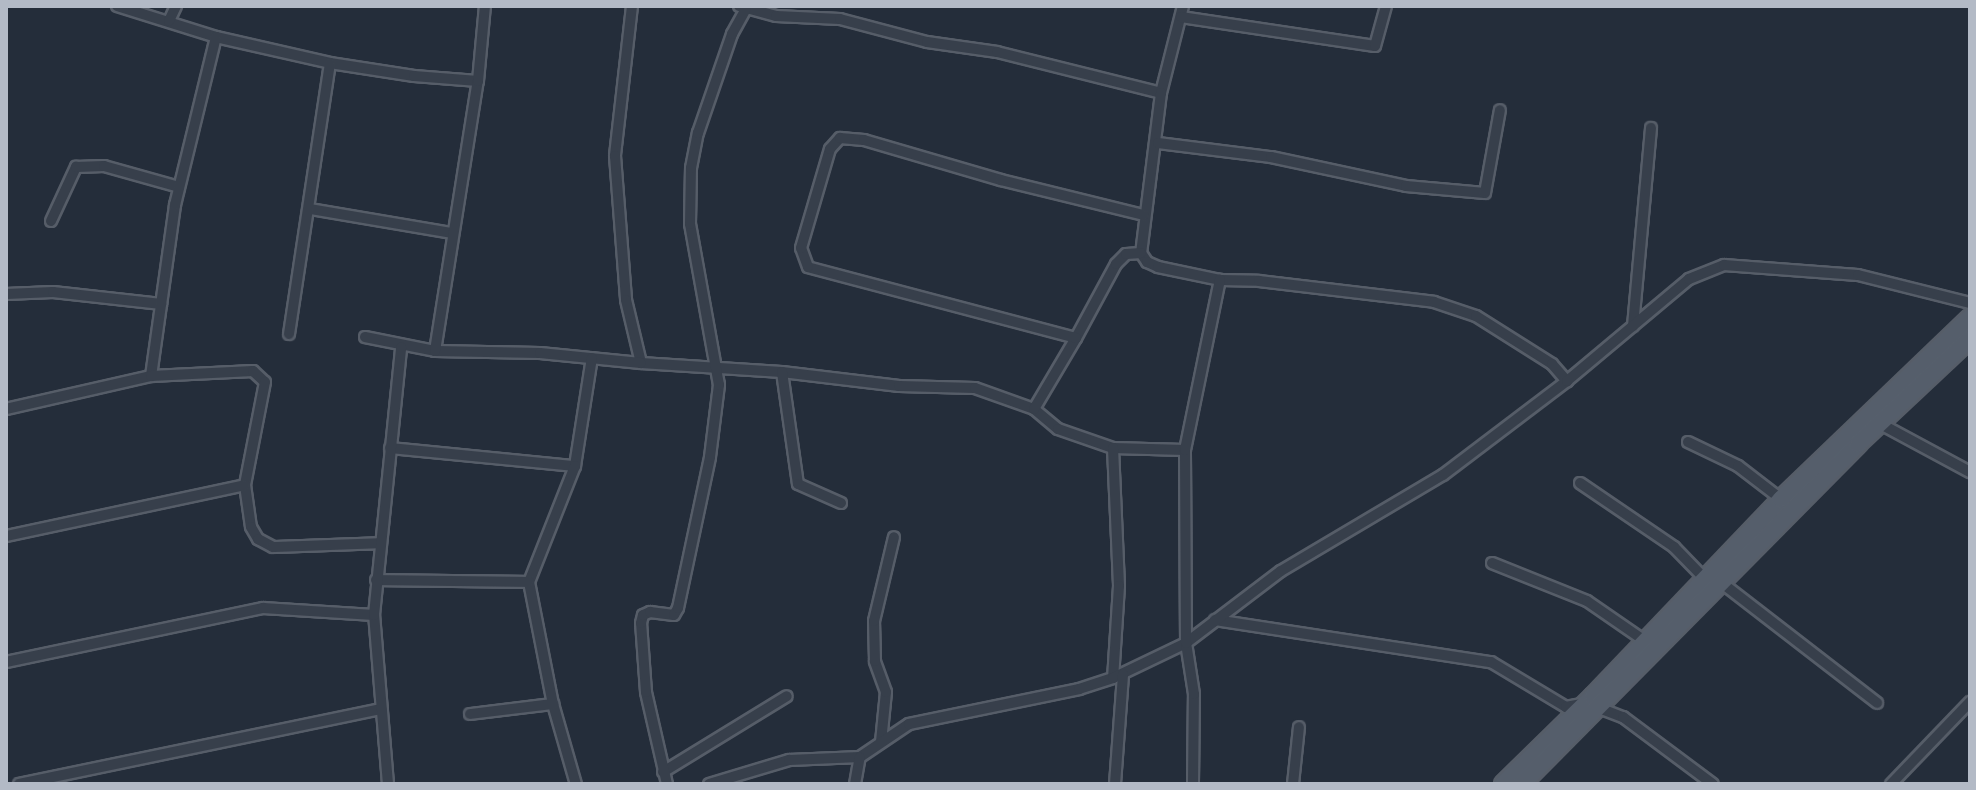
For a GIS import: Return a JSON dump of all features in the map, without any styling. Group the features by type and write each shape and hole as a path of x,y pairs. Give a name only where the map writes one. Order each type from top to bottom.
{"main road":[{"path":"1503,784 1592,706 1722,583 1970,318"},
{"path":"1522,784 1645,641 1781,499 1970,339"}],"street":[{"path":"117,6 216,37 330,63 414,76 478,81"},
{"path":"169,21 176,6"},
{"path":"435,351 478,81 485,6"},
{"path":"632,6 615,156 626,300 641,363"},
{"path":"1141,253 1144,215 1158,143 1161,93 1182,12 1375,46 1386,6"},
{"path":"667,784 646,692 641,623 643,615 650,612 674,615 678,608 710,457 719,385 718,368 690,224 691,168 698,133 742,7 840,19 927,42 997,52 1161,93"},
{"path":"151,376 179,187 216,37"},
{"path":"289,334 330,63"},
{"path":"1158,143 1271,157 1406,186 1485,193 1500,110"},
{"path":"1633,326 1651,128"},
{"path":"1076,338 808,267 801,248 830,149 840,138 864,140 1001,180 1144,215"},
{"path":"51,221 76,167 104,166 179,187"},
{"path":"310,209 452,233"},
{"path":"1034,409 1116,264 1126,254 1141,253 1158,267 1220,280 1272,282 1434,302 1476,316 1552,364 1567,381"},
{"path":"709,784 789,760 860,757 909,724 1079,689 1118,676 1186,643 1281,571 1443,475 1567,381 1689,279 1724,265 1858,275 1970,303"},
{"path":"1193,784 1194,694 1186,643 1185,450 1220,280"},
{"path":"6,294 53,292 161,304"},
{"path":"365,337 401,347 435,351 540,353 782,372 899,386 975,388 1034,409 1058,429 1113,448 1185,450"},
{"path":"388,784 374,615 401,347"},
{"path":"576,784 553,704 529,582 575,466 592,358"},
{"path":"6,409 151,376 253,371 260,374 265,382 245,485 251,527 258,539 273,547 380,543"},
{"path":"782,372 798,484 841,503"},
{"path":"1874,419 1970,472"},
{"path":"1688,442 1738,466 1781,499"},
{"path":"390,448 575,466"},
{"path":"1113,448 1119,586 1120,758 1115,784"},
{"path":"1580,483 1674,547 1704,578"},
{"path":"6,536 245,485"},
{"path":"881,742 886,692 875,661 874,621 894,537"},
{"path":"1492,563 1587,601 1645,641"},
{"path":"376,580 529,582"},
{"path":"1722,583 1877,703"},
{"path":"6,662 263,608 374,615"},
{"path":"1215,620 1491,662 1566,707 1592,706 1623,717 1713,784"},
{"path":"663,772 787,696"},
{"path":"1891,784 1970,702"},
{"path":"470,714 553,704"},
{"path":"19,784 381,709"},
{"path":"1293,784 1299,727"},
{"path":"855,784 860,757"}]}
